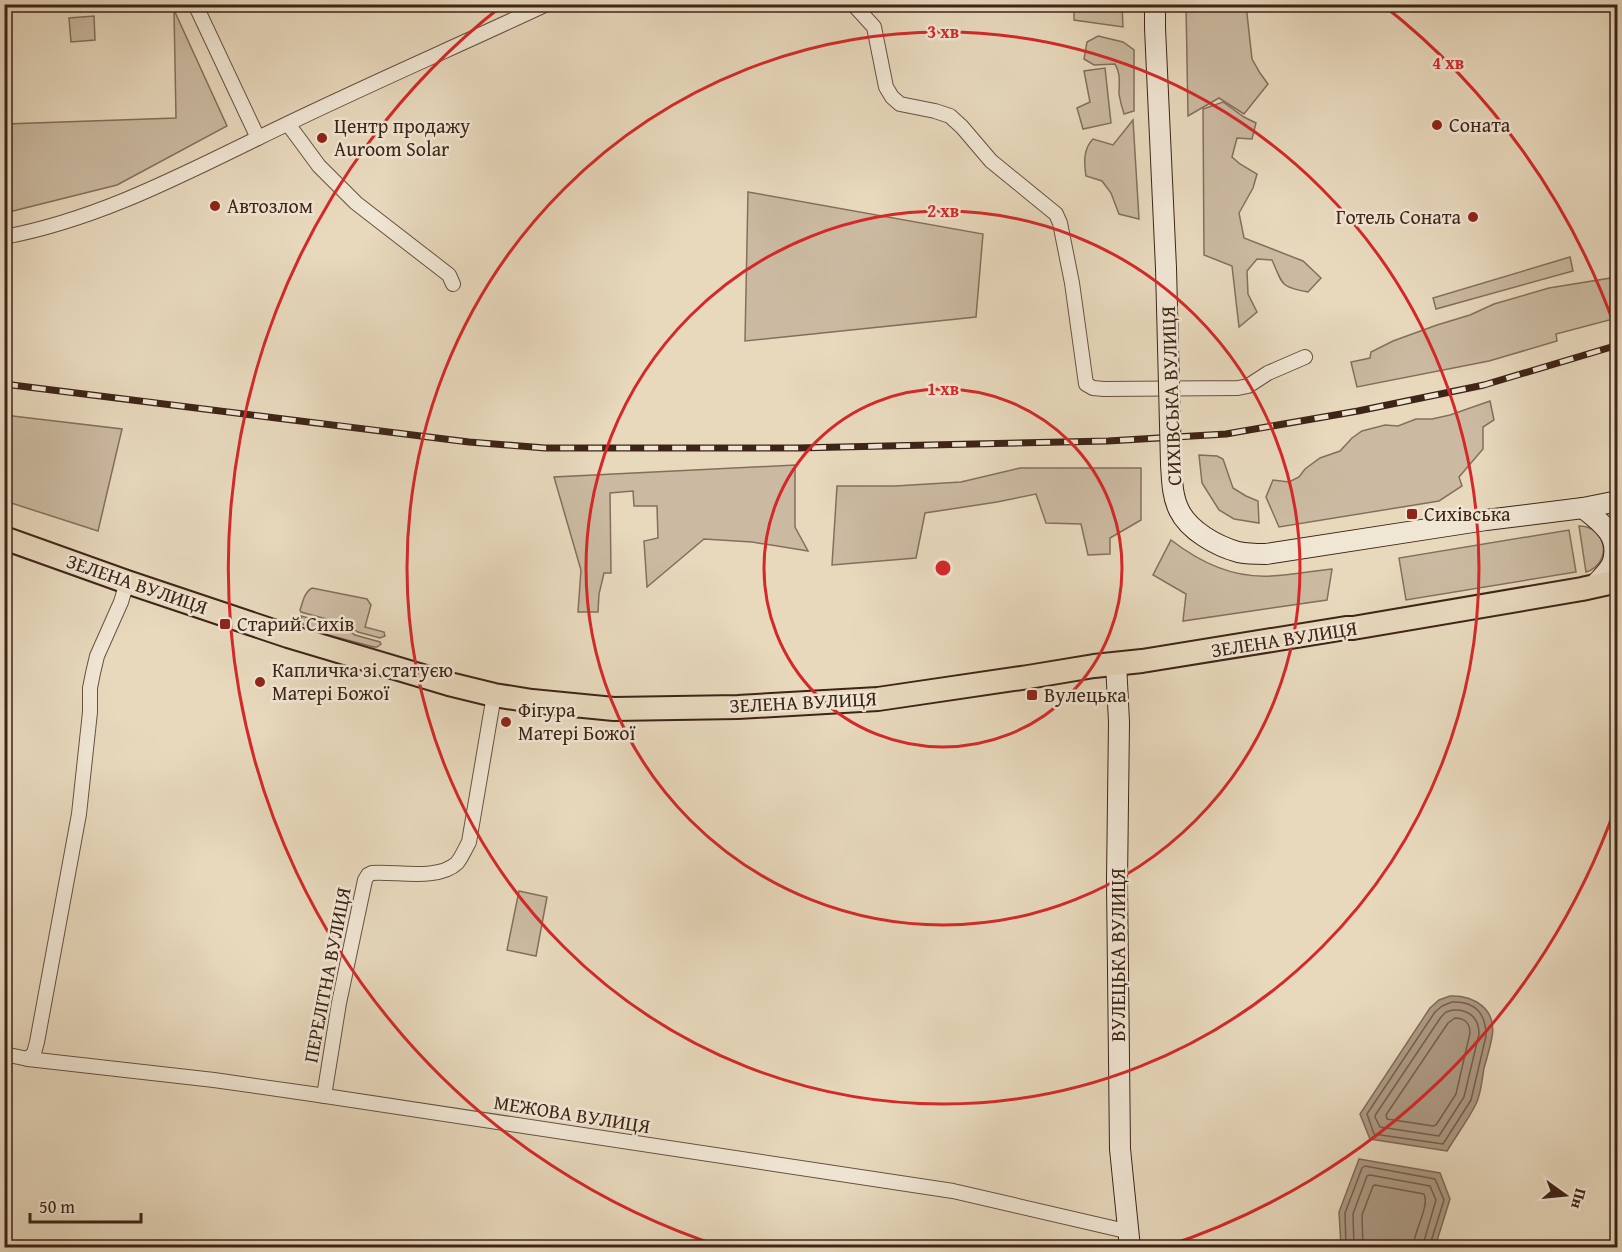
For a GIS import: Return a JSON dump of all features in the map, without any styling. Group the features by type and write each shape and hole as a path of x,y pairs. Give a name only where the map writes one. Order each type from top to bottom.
{"main road":[{"name":"СИХІВСЬКА ВУЛИЦЯ","path":"1155,4 1166,268 1171,464 1174,493 1179,510 1190,525 1213,542 1240,552 1266,554 1486,520 1583,508 1617,501"},
{"path":"1583,508 1606,525 1617,544 1615,559 1594,586"},
{"name":"ЗЕЛЕНА ВУЛИЦЯ","path":"4,538 288,636 449,684 494,695 614,709 808,704 878,699 1353,628 1617,581"},
{"name":"ВУЛЕЦЬКА ВУЛИЦЯ","path":"1116,663 1119,722 1117,880 1120,1149 1130,1240"}],"street":[{"path":"195,4 258,138"},
{"path":"4,237 64,222 109,207 196,169 547,4"},
{"path":"853,4 874,27 886,87 892,97 900,104 950,116 991,161 1056,214 1060,223 1072,283 1086,384 1093,388 1104,389 1238,388 1248,386 1268,373 1305,357"},
{"path":"288,124 319,166 356,203 449,275 453,284"},
{"path":"28,1059 34,1053 38,1035 79,814 93,673 97,656 121,602 127,582"},
{"name":"ПЕРЕЛІТНА ВУЛИЦЯ","path":"324,1096 339,1003 365,880 372,873 439,872 453,866 462,857 469,842 494,695"},
{"name":"МЕЖОВА ВУЛИЦЯ","path":"4,1054 28,1059 204,1079 324,1096 953,1191 1130,1240"}],"shaded area":[{"path":"1074,5 1122,5 1123,27 1074,20"},
{"path":"1186,5 1246,5 1252,59 1268,84 1244,114 1219,98 1188,116"},
{"path":"174,10 227,126 117,185 5,213 5,124 176,118"},
{"path":"94,16 95,40 71,42 69,18"},
{"path":"1098,36 1123,42 1134,50 1134,111 1124,114 1119,94 1119,75 1115,64 1094,65 1084,59 1087,42"},
{"path":"1105,68 1111,123 1083,129 1077,108 1090,102 1084,71"},
{"path":"1223,102 1256,123 1252,139 1237,138 1232,157 1257,174 1253,188 1239,213 1244,238 1303,261 1321,278 1308,292 1292,288 1281,280 1272,260 1257,259 1247,271 1248,294 1257,312 1239,327 1232,266 1204,255 1203,109"},
{"path":"1133,120 1139,219 1119,214 1111,193 1102,181 1086,176 1085,166 1086,152 1093,139 1113,145"},
{"path":"748,192 983,234 976,317 745,341"},
{"path":"1570,257 1573,271 1436,309 1433,298"},
{"path":"1617,277 1617,318 1556,334 1557,341 1489,361 1357,387 1351,362 1370,358 1371,352 1393,341 1470,315 1494,304 1549,288"},
{"path":"1490,401 1494,420 1483,427 1483,449 1459,477 1462,486 1439,501 1279,527 1266,497 1273,480 1289,482 1299,477 1305,469 1320,458 1340,451 1362,431 1385,425 1398,426 1416,419 1432,419 1450,415"},
{"path":"4,415 122,429 98,531 5,501"},
{"path":"1199,455 1217,456 1223,459 1233,488 1258,501 1259,523 1234,519 1219,510 1202,483"},
{"path":"795,465 795,527 808,551 752,542 704,539 647,587 644,541 658,538 657,506 634,506 633,491 610,493 611,573 604,573 598,612 578,612 581,570 554,477"},
{"path":"1020,468 1141,468 1141,520 1110,538 1110,554 1088,555 1081,524 1046,523 1036,494 925,513 916,558 832,565 837,486 895,486 961,482"},
{"path":"1579,526 1596,532 1603,546 1600,561 1586,572"},
{"path":"1569,530 1576,572 1406,600 1399,558"},
{"path":"1171,540 1194,556 1231,572 1271,576 1332,569 1327,600 1183,621 1186,594 1153,575"},
{"path":"312,588 367,599 371,605 365,627 384,632 385,636 380,638 358,632 348,625 301,612 304,598"},
{"path":"301,616 345,628 355,635 381,644 374,647 309,630 302,623"},
{"path":"519,891 547,897 536,956 507,950"}],"water":[{"path":"1450,996 1467,998 1482,1006 1487,1011 1493,1027 1479,1096 1473,1110 1447,1151 1370,1139 1360,1114 1430,1008 1439,1000"},
{"path":"1359,1159 1440,1173 1450,1199 1435,1247 1341,1247 1339,1212"}],"railway":[{"path":"4,384 469,442 545,448 797,448 1108,441 1226,434 1358,411 1484,385 1618,345"}],"place":[{"name":"Соната","path":"1437,125"},
{"name":"Центр продажу Auroom Solar","path":"322,138"},
{"name":"Автозлом","path":"215,206"},
{"name":"Готель Соната","path":"1473,217"},
{"name":"Сихівська","path":"1412,514"},
{"name":"Старий Сихів","path":"225,624"},
{"name":"Капличка зі статуєю Матері Божої","path":"260,682"},
{"name":"Вулецька","path":"1032,695"},
{"name":"Фігура Матері Божої","path":"506,722"}]}
